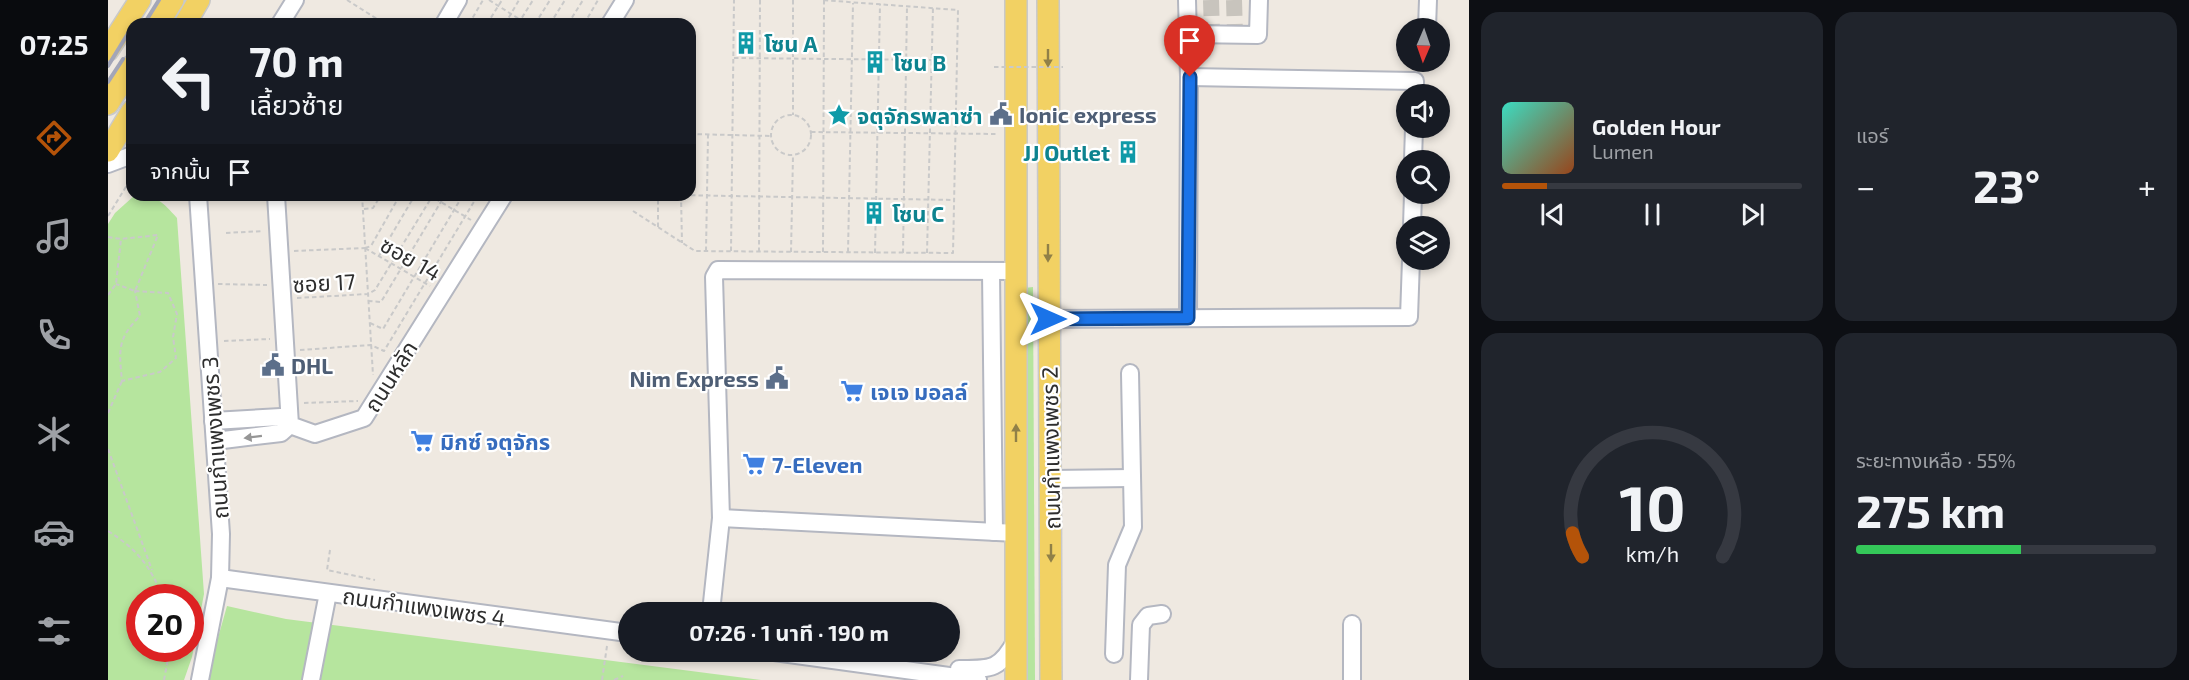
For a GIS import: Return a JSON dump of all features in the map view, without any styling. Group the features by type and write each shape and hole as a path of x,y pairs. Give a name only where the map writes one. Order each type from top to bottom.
{"main road":[{"path":"126,18 140,0"},
{"path":"162,18 173,0"},
{"path":"188,18 199,0"},
{"name":"ถนนกำแพงเพชร 2","path":"1016,0 1016,680"},
{"name":"ถนนกำแพงเพชร 2","path":"1048,0 1051,680"},
{"path":"111,38 126,18"},
{"path":"108,104 126,76"},
{"path":"108,151 126,121"}],"street":[{"path":"284,18 295,0"},
{"path":"448,18 458,0"},
{"path":"614,18 625,0"},
{"path":"1187,0 1190,77 1188,318"},
{"path":"1188,34 1258,35 1259,0"},
{"path":"1427,18 1428,0"},
{"path":"1190,77 1415,81 1415,84"},
{"path":"108,164 126,157"},
{"name":"ถนนกำแพงเพชร 3","path":"198,201 221,534 220,578 205,679"},
{"path":"215,441 280,433 290,425 276,201"},
{"name":"ถนนหลัก","path":"213,421 281,417 290,425 315,434 364,418 500,201"},
{"path":"712,602 721,518 714,277 718,270 1016,271"},
{"path":"1048,319 1409,317 1411,270"},
{"path":"991,272 994,532"},
{"path":"1114,654 1117,565 1133,527 1131,373"},
{"path":"994,463 1016,463"},
{"path":"1051,479 1132,478"},
{"path":"721,518 1016,533"},
{"name":"ถนนกำแพงเพชร 4","path":"220,578 618,632"},
{"path":"311,680 328,593"},
{"path":"1139,680 1141,624 1148,616 1162,614"},
{"path":"1352,624 1352,680"},
{"path":"904,669 993,668 1002,662 1016,640"},
{"path":"851,662 978,680"}],"path":[{"path":"347,0 376,18"},
{"path":"472,18 483,0"},
{"path":"489,0 517,18"},
{"path":"491,18 502,0"},
{"path":"509,18 519,0"},
{"path":"521,18 533,0"},
{"path":"539,18 550,0"},
{"path":"554,18 566,0"},
{"path":"572,18 583,0"},
{"path":"588,18 598,0"},
{"path":"730,251 734,0"},
{"path":"759,252 760,0"},
{"path":"793,0 793,115"},
{"path":"633,211 694,251 875,253 954,253 958,10 822,0 823,252"},
{"path":"848,252 853,2"},
{"path":"875,253 880,4"},
{"path":"903,253 907,5"},
{"path":"927,253 933,7"},
{"path":"734,58 932,60"},
{"path":"994,67 1063,67"},
{"path":"793,115 805,121 811,132 809,145 793,155 776,147 772,136 776,123 780,119 793,115"},
{"path":"811,132 1016,135"},
{"path":"696,134 772,136"},
{"path":"706,251 708,135"},
{"path":"791,252 793,155"},
{"path":"108,216 126,187"},
{"path":"696,196 954,200"},
{"path":"289,404 365,401 377,398 374,387 362,201"},
{"path":"363,209 373,208 377,201"},
{"path":"279,252 371,246 397,201"},
{"path":"379,256 411,201"},
{"path":"368,294 375,290 392,264 428,201"},
{"path":"370,323 383,329 459,201"},
{"path":"224,341 285,345 371,345 384,351 474,201"},
{"path":"658,201 658,227"},
{"path":"681,201 681,243"},
{"path":"368,301 381,302 441,202 483,228"},
{"path":"226,233 278,230"},
{"path":"108,237 121,239 158,235 135,291 140,316 125,332 119,355 122,381 108,413"},
{"path":"108,295 116,284 121,239"},
{"name":"ซอย 14","path":"365,248 442,293"},
{"path":"116,284 135,291 168,293 177,314 173,337 176,358 160,372 122,381"},
{"name":"ซอย 17","path":"217,284 282,292 368,294"},
{"path":"108,449 158,584"},
{"path":"108,531 130,546 152,570"},
{"path":"330,550 327,570 375,580"},
{"path":"602,680 609,631"},
{"path":"164,680 167,662"},
{"path":"614,680 623,676"}],"green space":[{"path":"128,201 160,201 177,218 203,584 126,584 126,662 190,662 184,680 108,680 108,224 115,213"},
{"path":"1033,287 1035,680 1022,680 1024,288"},
{"path":"227,606 286,619 761,680 206,680"}],"tunnel":[{"path":"1211,0 1212,33"},
{"path":"1234,0 1235,34"}],"railway":[{"path":"148,18 159,0"},
{"path":"108,66 126,37"},
{"path":"108,82 123,59"}],"place":[{"name":"โซน A","path":"746,43"},
{"name":"โซน B","path":"875,62"},
{"name":"Ionic express","path":"1001,114"},
{"name":"จตุจักรพลาซ่า","path":"839,115"},
{"name":"JJ Outlet","path":"1128,152"},
{"name":"โซน C","path":"874,213"},
{"name":"DHL","path":"273,365"},
{"name":"Nim Express","path":"777,378"},
{"name":"เจเจ มอลล์","path":"852,391"},
{"name":"มิกซ์ จตุจักร","path":"422,441"},
{"name":"7-Eleven","path":"754,464"}],"route":[{"path":"1048,319 1188,318 1190,77"}]}
